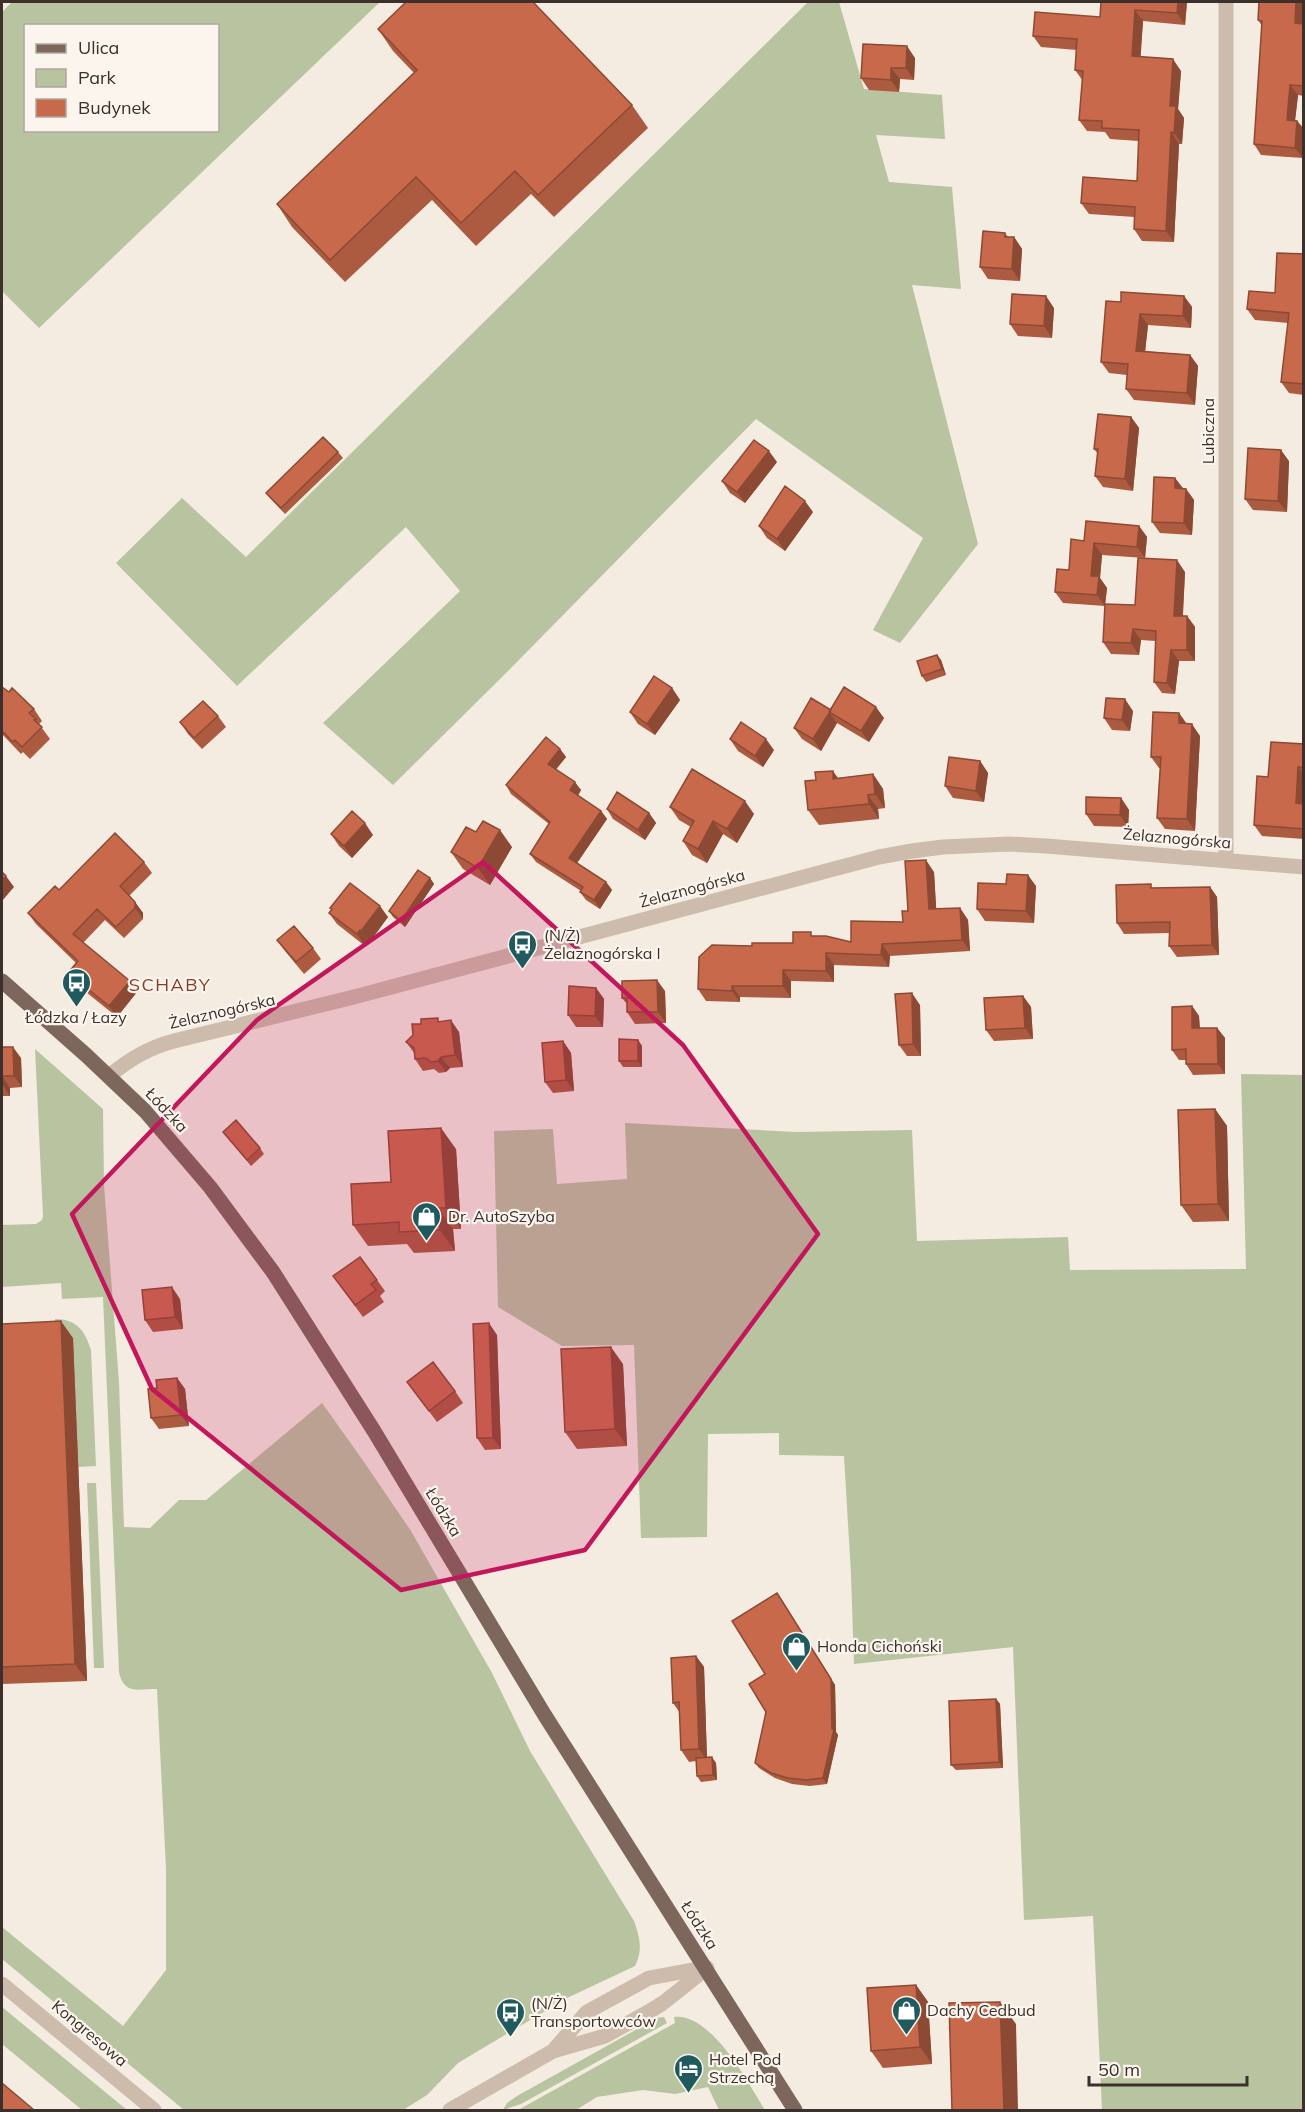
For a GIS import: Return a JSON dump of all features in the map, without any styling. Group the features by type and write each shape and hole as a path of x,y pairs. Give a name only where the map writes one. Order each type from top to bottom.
{"main road":[{"name":"Łódzka","path":"2,981 145,1111 210,1187 273,1272 374,1431 551,1724 795,2110"}],"street":[{"name":"Lubiczna","path":"1226,2 1226,860"},
{"name":"Żelaznogórska","path":"109,1076 138,1054 164,1044 365,994 879,857 943,847 1009,844 1304,867"},
{"path":"553,2051 587,2013 649,1978 706,1968"},
{"path":"450,2110 553,2051 604,2036 663,2003 706,1968"},
{"name":"Kongresowa","path":"2,1984 154,2110"}],"highlighted area":[{"path":"483,862 683,1045 818,1234 585,1550 401,1590 152,1389 72,1214 257,1020"}],"green space":[{"path":"12,2 380,2 39,328 2,291 2,12"},
{"path":"808,2 839,2 864,89 942,95 945,139 876,135 889,182 952,187 961,289 912,285 978,544 900,643 873,630 923,538 756,419 393,785 323,723 460,591 406,527 237,686 116,563 182,498 246,557"},
{"path":"35,1049 103,1109 104,1185 119,1382 124,1527 150,1528 179,1500 206,1500 322,1403 411,1531 492,1673 530,1751 634,1921 640,1944 635,1966 567,1998 458,2063 427,2095 403,2110 184,2110 2,1959 2,1927 123,2026 166,1970 166,1868 157,1689 138,1690 128,1687 121,1679 119,1672 103,1297 62,1299 61,1283 2,1287 2,1225 36,1224 42,1220 43,1216"},
{"path":"1241,1074 1303,1075 1303,2110 1102,2110 1093,1916 1024,1920 1013,1647 854,1664 844,1456 779,1455 779,1433 708,1434 707,1537 641,1538 634,1345 562,1346 498,1307 494,1131 553,1129 557,1184 627,1179 625,1123 796,1132 912,1130 917,1241 1068,1237 1070,1270 1246,1269"},
{"path":"55,1319 69,1321 79,1327 91,1350 96,1466 78,1467 73,1339 56,1336"},
{"path":"87,1483 96,1483 104,1668 94,1668"},
{"path":"2,2007 127,2110 82,2110 2,2044"},
{"path":"664,2017 667,2023 521,2104 503,2110 507,2103 517,2096 657,2018"},
{"path":"674,2017 688,2019 702,2026 715,2038 739,2068 765,2110 719,2110 708,2087 675,2094 643,2090 597,2097 576,2110 518,2110 675,2023"}],"building":[{"path":"406,2 533,2 632,105 538,195 515,171 461,223 416,177 330,260 277,204 417,70 378,29"},
{"path":"1101,2 1178,2 1177,13 1135,10 1132,56 1173,59 1170,106 1176,106 1174,133 1171,132 1166,231 1134,229 1135,207 1081,203 1083,177 1137,181 1139,130 1102,128 1102,121 1079,120 1083,71 1075,70 1077,39 1033,36 1035,12 1100,17"},
{"path":"1259,2 1296,2 1295,23 1304,24 1304,86 1290,85 1287,120 1297,121 1295,148 1254,144 1262,21 1258,20"},
{"path":"863,44 907,46 906,68 891,68 891,80 861,78"},
{"path":"983,231 1005,233 1005,237 1014,237 1012,269 980,267"},
{"path":"1277,253 1304,254 1304,384 1281,382 1289,313 1247,309 1249,291 1275,293"},
{"path":"1121,292 1184,296 1183,316 1140,314 1136,351 1190,355 1187,393 1126,389 1128,364 1101,362 1106,301 1121,302"},
{"path":"1012,294 1046,296 1044,326 1010,324"},
{"path":"1098,414 1131,417 1125,479 1095,476 1098,449 1094,449"},
{"path":"323,437 338,452 281,508 266,493"},
{"path":"754,440 769,451 737,492 722,481"},
{"path":"1248,448 1281,450 1278,501 1245,499"},
{"path":"1154,477 1175,478 1175,488 1186,489 1184,523 1152,522"},
{"path":"785,486 805,501 777,539 759,526"},
{"path":"1086,521 1139,526 1137,547 1094,543 1091,576 1099,576 1097,595 1055,592 1057,569 1069,570 1071,539 1084,541"},
{"path":"1138,558 1177,560 1174,616 1187,616 1187,650 1171,650 1167,683 1154,682 1156,631 1133,629 1131,643 1103,642 1105,604 1135,605"},
{"path":"937,655 942,669 922,676 917,661"},
{"path":"654,676 672,688 647,724 630,712"},
{"path":"2,687 9,692 12,688 34,709 29,713 42,727 22,747 2,731"},
{"path":"844,687 876,707 861,731 829,712"},
{"path":"811,698 831,710 813,739 794,728"},
{"path":"1106,698 1125,699 1122,720 1104,718"},
{"path":"203,701 218,716 194,738 180,722"},
{"path":"1153,712 1179,713 1179,723 1192,724 1187,819 1157,818 1161,757 1151,757"},
{"path":"741,722 766,739 755,756 730,739"},
{"path":"546,737 560,749 548,764 575,782 570,790 601,811 569,858 606,882 594,900 580,892 583,887 530,854 550,822 506,785"},
{"path":"1271,742 1304,744 1304,768 1298,767 1296,803 1304,804 1304,829 1254,825 1257,776 1268,777"},
{"path":"949,757 980,761 976,791 945,786"},
{"path":"692,769 745,801 727,829 713,821 698,849 683,841 694,821 670,807"},
{"path":"833,771 833,779 873,774 875,794 868,795 869,804 808,810 805,781 816,780 815,772"},
{"path":"617,792 649,813 638,830 607,809"},
{"path":"1086,797 1121,798 1120,815 1086,814"},
{"path":"352,811 365,823 344,846 331,834"},
{"path":"483,821 500,830 478,868 451,852 466,827 476,832"},
{"path":"115,833 144,862 120,886 135,902 135,908 116,927 97,909 73,934 130,981 109,1006 68,973 78,961 28,913 55,886 59,890"},
{"path":"926,860 929,909 960,908 962,940 882,944 881,955 826,953 826,971 783,970 783,986 732,986 732,991 698,989 699,957 712,945 752,946 752,943 793,943 793,932 811,932 811,936 826,936 851,942 851,921 903,922 902,911 908,911 905,861"},
{"path":"418,870 430,878 401,921 389,911"},
{"path":"1007,874 1028,875 1026,911 977,909 978,883 1006,884"},
{"path":"350,883 380,906 357,934 329,913 332,909 330,908"},
{"path":"1151,884 1151,888 1210,887 1212,945 1169,946 1170,922 1117,923 1116,885"},
{"path":"294,926 313,948 296,962 277,940"},
{"path":"657,980 658,1012 627,1012 627,998 622,998 622,981"},
{"path":"569,986 596,988 595,1016 568,1015"},
{"path":"912,993 913,1044 899,1045 895,994"},
{"path":"1023,996 1025,1028 986,1030 984,998"},
{"path":"1192,1006 1192,1028 1217,1028 1218,1064 1186,1064 1186,1049 1172,1050 1172,1007"},
{"path":"438,1018 438,1022 451,1020 455,1055 441,1057 438,1061 431,1062 426,1058 415,1059 414,1048 406,1042 413,1035 412,1024 421,1024 421,1019"},
{"path":"619,1039 638,1040 638,1061 619,1061"},
{"path":"563,1041 566,1080 545,1082 542,1043"},
{"path":"2,1047 13,1047 14,1076 2,1076"},
{"path":"1215,1109 1218,1204 1181,1205 1178,1110"},
{"path":"236,1120 260,1148 247,1160 223,1132"},
{"path":"441,1128 446,1208 438,1208 440,1230 399,1232 399,1222 353,1225 351,1184 391,1182 388,1131"},
{"path":"360,1257 377,1280 371,1284 376,1290 355,1305 333,1276"},
{"path":"172,1287 175,1317 145,1320 142,1290"},
{"path":"61,1321 75,1664 2,1667 2,1324"},
{"path":"489,1323 493,1438 477,1438 473,1324"},
{"path":"611,1347 615,1429 565,1432 561,1349"},
{"path":"433,1362 455,1391 429,1411 407,1382"},
{"path":"177,1378 181,1415 151,1418 148,1389 157,1388 156,1380"},
{"path":"777,1593 831,1679 832,1729 834,1729 823,1778 806,1780 788,1778 771,1773 755,1763 766,1712 749,1684 765,1674 732,1621"},
{"path":"696,1656 699,1749 681,1750 679,1702 673,1703 671,1658"},
{"path":"996,1699 999,1762 951,1765 949,1701"},
{"path":"712,1757 713,1775 697,1776 696,1758"},
{"path":"916,1985 920,2047 871,2051 867,1988"},
{"path":"1000,2002 1004,2110 952,2110 949,2003"},
{"path":"2,2083 34,2110 2,2110"}],"place":[{"name":"(N/Ż) Żelaznogórska I","path":"523,970"},
{"name":"Łódzka / Łazy","path":"76,1008"},
{"name":"Dr. AutoSzyba","path":"427,1242"},
{"name":"Honda Cichoński","path":"796,1672"},
{"name":"Dachy Cedbud","path":"906,2036"},
{"name":"(N/Ż) Transportowców","path":"510,2038"},
{"name":"Hotel Pod Strzechą","path":"688,2094"}],"district":[{"name":"SCHABY","path":"170,985"}]}
